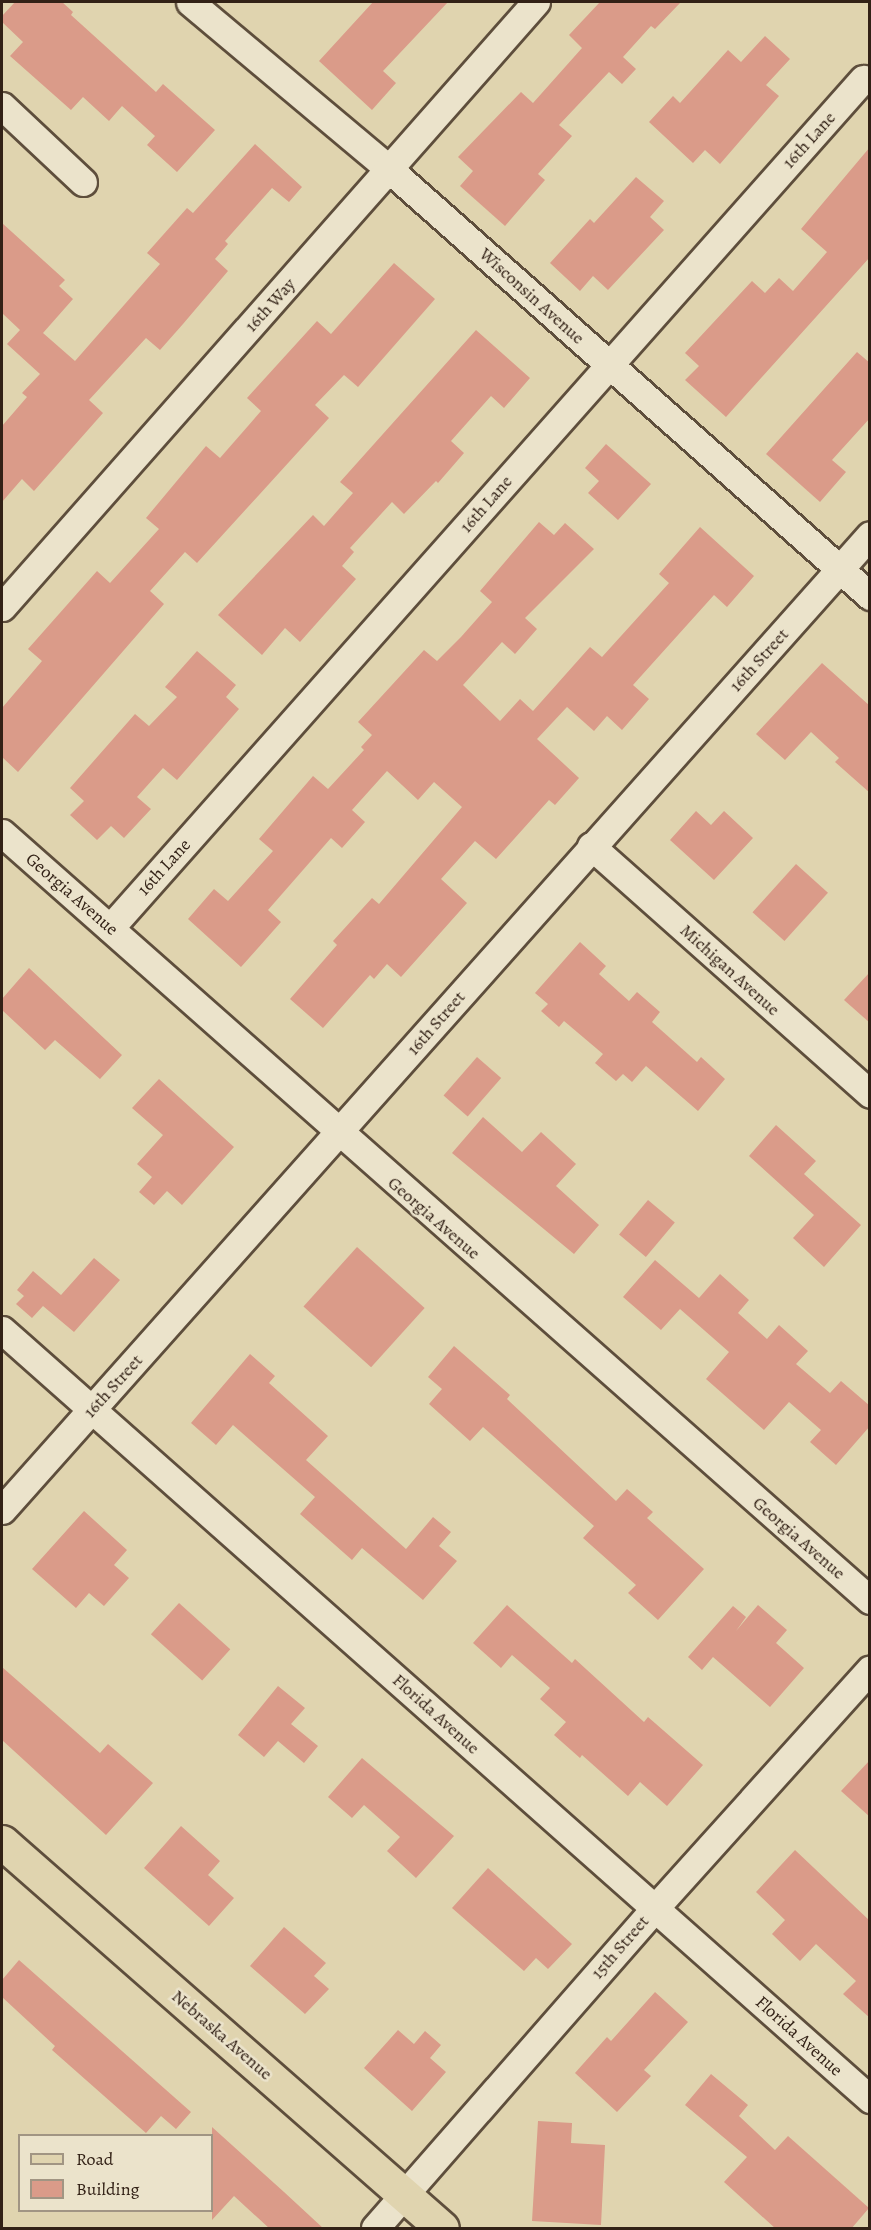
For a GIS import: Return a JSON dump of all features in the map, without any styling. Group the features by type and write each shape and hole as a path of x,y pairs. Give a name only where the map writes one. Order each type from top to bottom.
{"main road":[{"name":"Nebraska Avenue","path":"2,1842 442,2229"}],"street":[{"name":"Wisconsin Avenue","path":"190,2 390,170 870,596"},
{"name":"16th Way","path":"2,607 536,2"},
{"name":"16th Lane","path":"110,928 367,641 608,364 863,80"},
{"path":"2,106 83,182"},
{"name":"16th Street","path":"2,1510 870,535"},
{"name":"Georgia Avenue","path":"2,833 870,1600"},
{"name":"Michigan Avenue","path":"591,846 870,1094"},
{"name":"Florida Avenue","path":"2,1330 870,2098"},
{"name":"15th Street","path":"375,2229 655,1908 870,1670"}],"building":[{"path":"15,2 62,2 73,12 71,15 156,92 163,84 215,130 177,172 147,145 155,136 122,106 109,121 83,97 71,110 10,56 23,42 2,22 2,16"},
{"path":"373,2 448,2 383,71 396,83 372,110 319,61"},
{"path":"600,2 681,2 655,29 651,26 623,57 636,69 622,84 609,72 559,125 572,136 538,174 545,180 505,226 460,186 473,171 458,157 521,92 533,103 582,48 569,35"},
{"path":"765,36 790,59 766,85 779,96 720,164 705,150 693,163 649,122 673,96 680,103 728,50 741,62"},
{"path":"255,144 302,187 289,202 272,188 225,241 228,244 215,259 228,271 183,324 160,350 146,338 89,400 103,413 34,491 22,479 2,502 2,426 27,397 22,393 40,374 7,344 20,330 2,313 2,223 65,280 59,286 73,299 43,333 75,361 160,264 147,253 187,208 193,213"},
{"path":"870,147 870,257 726,417 685,380 699,366 685,353 752,281 765,293 779,278 793,291 827,252 801,229"},
{"path":"636,177 664,201 650,217 664,230 608,290 593,276 580,291 550,263 590,219 594,223"},
{"path":"394,263 435,299 358,387 344,375 315,405 329,418 197,563 185,552 150,591 164,604 18,772 2,757 2,708 42,661 28,649 97,571 110,583 159,529 146,518 206,446 220,458 248,426 261,411 247,398 317,321 331,334"},
{"path":"476,330 530,378 504,408 491,396 451,441 464,453 438,483 436,481 404,514 392,502 350,548 354,552 342,566 356,579 300,642 285,628 262,655 218,615 313,515 324,526 353,493 340,482"},
{"path":"857,352 870,363 870,418 832,460 846,472 820,502 766,454"},
{"path":"606,444 651,484 618,520 588,493 599,481 585,468"},
{"path":"539,522 554,535 565,523 594,549 525,618 537,629 515,654 502,642 463,685 500,721 520,699 533,711 590,647 602,657 669,583 659,574 700,527 754,576 727,607 714,595 633,685 649,699 622,730 607,716 594,731 567,707 537,739 579,778 555,805 549,800 496,859 475,841 441,879 467,903 401,977 387,964 374,979 370,975 323,1028 290,999 337,945 333,941 372,898 379,904 462,807 434,782 418,800 387,771 352,810 365,822 342,848 331,838 268,910 281,922 241,967 188,919 214,889 228,901 273,851 259,839 313,776 328,789 364,750 361,747 372,735 358,722 424,650 437,661 461,637 492,602 480,591"},
{"path":"197,651 236,685 226,697 239,709 177,780 163,768 137,797 151,809 124,838 111,826 97,840 70,815 84,801 70,788 135,714 149,726 177,697 165,687"},
{"path":"822,663 870,706 870,793 835,762 839,758 811,732 785,760 756,734"},
{"path":"696,811 711,825 724,811 753,838 714,880 670,840"},
{"path":"796,864 828,893 784,941 753,912"},
{"path":"580,942 606,966 599,974 629,1001 637,992 660,1012 652,1022 697,1062 701,1057 725,1079 698,1111 646,1066 632,1082 623,1074 616,1081 595,1063 603,1054 564,1021 559,1027 541,1011 548,1004 535,993"},
{"path":"29,968 122,1055 100,1079 55,1040 45,1050 2,1010 2,999"},
{"path":"870,972 870,1023 844,1000"},
{"path":"477,1057 501,1078 468,1116 444,1095"},
{"path":"159,1079 234,1147 182,1205 167,1191 154,1205 139,1192 152,1177 137,1164 163,1135 132,1108"},
{"path":"483,1117 522,1152 541,1132 576,1164 556,1186 599,1225 574,1254 452,1153"},
{"path":"776,1125 816,1161 804,1174 861,1225 824,1267 793,1238 814,1215 749,1156"},
{"path":"648,1200 675,1222 646,1257 619,1234"},
{"path":"357,1247 425,1308 371,1367 303,1306"},
{"path":"94,1258 120,1280 74,1332 43,1306 32,1318 16,1304 24,1296 17,1290 33,1271 61,1295"},
{"path":"655,1260 699,1298 720,1274 749,1300 738,1313 767,1339 779,1325 808,1351 796,1364 830,1393 841,1381 870,1406 870,1426 836,1465 810,1442 821,1430 789,1402 764,1430 706,1379 729,1352 680,1309 661,1330 623,1297"},
{"path":"454,1346 510,1395 507,1399 616,1501 627,1489 653,1512 647,1518 704,1569 658,1620 628,1593 636,1585 583,1538 594,1526 483,1427 470,1441 429,1404 442,1389 428,1377"},
{"path":"250,1354 275,1376 269,1383 328,1436 306,1460 406,1549 433,1517 451,1532 439,1546 457,1561 423,1600 362,1548 352,1560 300,1514 315,1497 233,1425 216,1445 191,1423"},
{"path":"84,1511 127,1550 114,1565 129,1578 104,1606 89,1593 76,1608 32,1569"},
{"path":"179,1603 230,1649 202,1680 151,1634"},
{"path":"507,1605 572,1663 575,1659 644,1722 648,1717 703,1765 667,1806 640,1782 628,1796 582,1755 580,1758 554,1735 566,1722 540,1699 550,1688 512,1655 501,1668 473,1643"},
{"path":"758,1605 787,1630 776,1643 804,1668 770,1707 713,1657 702,1670 688,1657 733,1606 746,1617 736,1631"},
{"path":"2,1667 100,1753 108,1744 153,1783 106,1835 2,1740"},
{"path":"278,1686 305,1708 291,1724 318,1746 304,1763 278,1741 264,1757 238,1735"},
{"path":"362,1758 454,1836 416,1878 387,1851 400,1837 364,1805 352,1818 328,1797"},
{"path":"870,1760 870,1817 841,1791"},
{"path":"181,1826 220,1861 208,1875 234,1898 209,1926 144,1868"},
{"path":"795,1850 870,1921 870,2018 843,1994 856,1981 816,1944 800,1961 772,1934 785,1920 756,1892"},
{"path":"488,1868 572,1944 548,1969 536,1958 524,1971 452,1908"},
{"path":"284,1927 326,1963 314,1976 329,1989 305,2014 250,1966"},
{"path":"19,1960 191,2112 176,2129 161,2116 146,2133 52,2050 55,2046 2,1997 2,1980"},
{"path":"655,1992 688,2022 644,2070 651,2076 617,2112 575,2073 607,2037 611,2041"},
{"path":"398,2030 414,2044 425,2031 441,2045 430,2058 446,2072 412,2111 364,2068"},
{"path":"711,2074 748,2105 739,2116 775,2150 788,2136 869,2208 851,2229 776,2229 724,2182 747,2157 685,2105"},
{"path":"538,2121 572,2123 571,2143 605,2145 601,2225 532,2221"},
{"path":"212,2127 324,2229 270,2229 234,2196 212,2220"}]}
